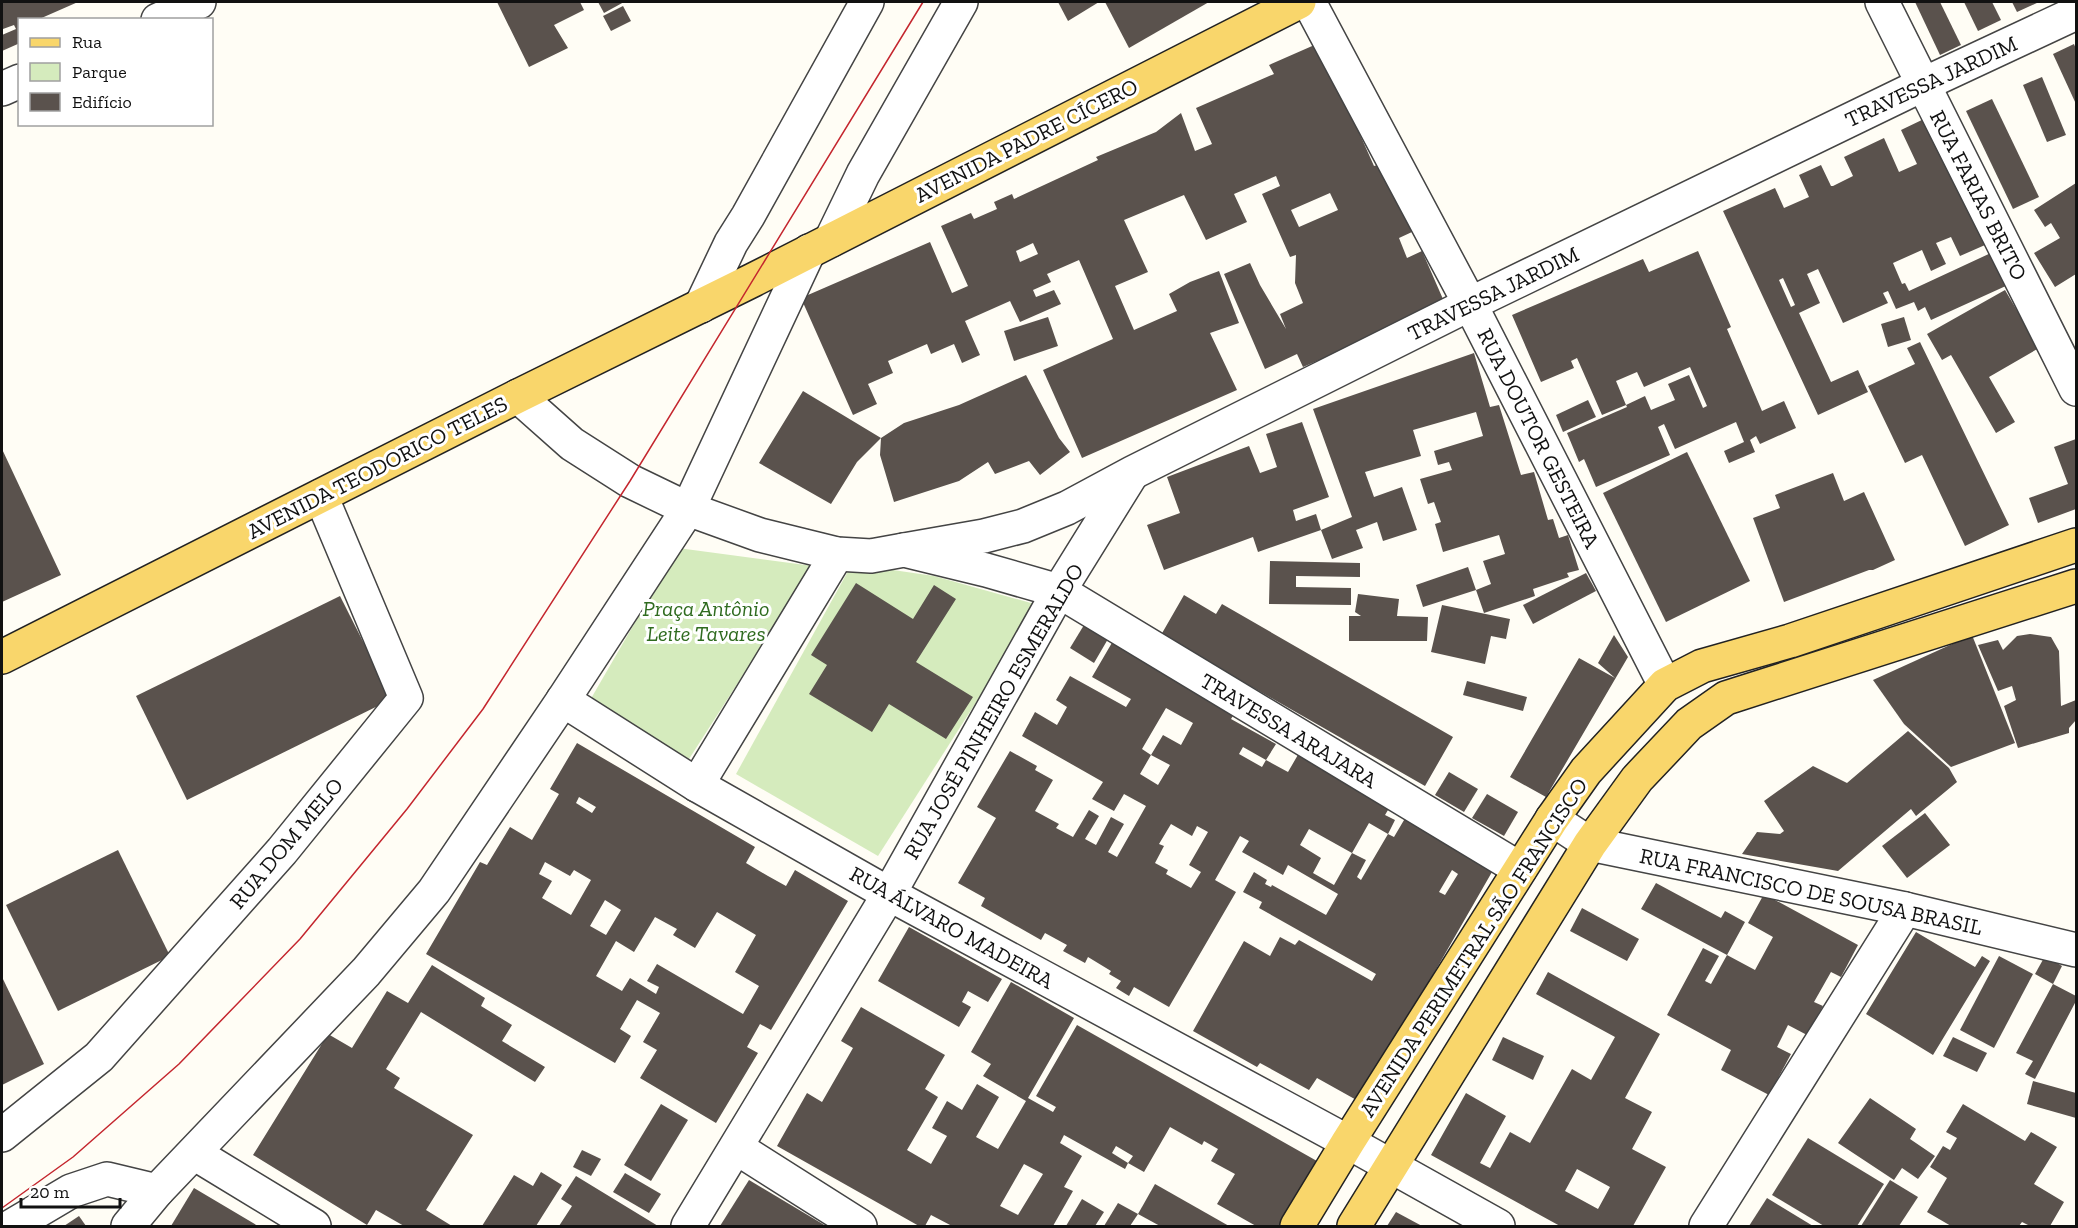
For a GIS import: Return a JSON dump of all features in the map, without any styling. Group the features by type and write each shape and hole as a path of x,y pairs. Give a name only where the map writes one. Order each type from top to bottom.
{"main road":[{"name":"AVENIDA PADRE CÍCERO","path":"753,280 1299,2"},
{"name":"AVENIDA TEODORICO TELES","path":"2,657 753,280"},
{"name":"AVENIDA PERIMETRAL SÃO FRANCISCO","path":"1297,1227 1348,1142 1552,819 1586,771 1665,685 1702,666 1790,641 2076,545"},
{"name":"AVENIDA PERIMETRAL SÃO FRANCISCO","path":"1354,1227 1590,844 1636,779 1689,724 1726,698 2076,586"},
{"path":"1851,619 1864,654"}],"street":[{"path":"163,18 199,2"},
{"path":"701,306 731,243 867,2"},
{"path":"128,1227 157,1191 366,972 434,891 688,509 820,245 961,2"},
{"name":"RUA DOUTOR GESTEIRA","path":"1309,2 1470,304 1665,685"},
{"name":"RUA FARIAS BRITO","path":"1882,2 2076,388"},
{"name":"TRAVESSA JARDIM","path":"518,396 572,444 630,481 688,509 760,535 837,554 871,556 984,536 1023,526 1067,508 1132,473 1470,304 2076,13"},
{"path":"2,88 18,82"},
{"name":"RUA JOSÉ PINHEIRO ESMERALDO","path":"688,1227 889,894 1059,591 1132,473"},
{"name":"RUA DOM MELO","path":"2,1135 99,1057 282,851 406,698 321,496"},
{"name":"TRAVESSA JARDIM","path":"904,550 1059,591"},
{"path":"697,785 837,554"},
{"name":"TRAVESSA ARAJARA","path":"1059,591 1520,869"},
{"name":"RUA ÁLVARO MADEIRA","path":"563,700 697,785 889,894 1348,1142 1498,1227"},
{"name":"RUA FRANCISCO DE SOUSA BRASIL","path":"1552,819 1590,844 1905,909 2076,950"},
{"path":"1706,1227 1905,909"},
{"path":"737,1148 860,1227"},
{"path":"194,1153 314,1227"},
{"path":"12,1227 71,1191 107,1179 157,1191"}],"green space":[{"name":"Praça Antônio Leite Tavares","path":"678,548 813,566 689,759 589,702"},
{"path":"852,564 934,576 1038,605 878,856 736,774"}],"building":[{"path":"2,2 78,2 42,18 18,18 18,44 2,51 2,35 16,29 14,25 3,29"},
{"path":"497,2 580,2 584,10 554,25 568,48 529,67"},
{"path":"598,2 624,2 604,13"},
{"path":"1058,2 1099,2 1068,21"},
{"path":"1105,2 1209,2 1129,48"},
{"path":"1915,2 1940,2 1961,45 1940,55"},
{"path":"1964,2 1992,2 2001,20 1978,31"},
{"path":"2012,2 2039,2 2017,12"},
{"path":"623,6 631,21 611,31 603,16"},
{"path":"1319,43 1374,166 1381,164 1412,232 1399,238 1407,258 1422,251 1446,306 1303,367 1297,354 1265,369 1224,274 1250,263 1286,329 1280,314 1303,303 1295,283 1296,255 1290,257 1262,194 1280,186 1276,176 1234,194 1247,222 1206,240 1184,195 1124,220 1148,272 1115,286 1134,330 1177,311 1169,294 1190,282 1219,271 1239,323 1210,333 1237,390 1082,458 1043,370 1113,339 1079,260 1047,274 1051,282 1033,290 1036,297 1054,290 1061,304 1020,322 1010,301 965,321 980,355 962,363 954,344 931,354 927,344 888,361 893,373 868,384 877,404 853,415 801,298 930,242 952,293 968,286 941,226 971,213 974,219 997,209 994,202 1012,194 1014,199 1098,160 1096,157 1156,132 1181,113 1195,151 1212,144 1196,108 1274,74 1269,65","holes":["1330,193 1338,210 1299,227 1291,210","1033,243 1038,254 1020,262 1016,251"]},
{"path":"2074,44 2076,49 2076,104 2053,54"},
{"path":"2042,77 2066,135 2047,142 2023,85"},
{"path":"1992,99 2039,197 2013,209 1966,111"},
{"path":"1926,118 1985,245 1960,256 1951,237 1936,243 1946,264 1931,271 1922,250 1893,263 1902,284 1905,283 1909,291 1993,252 2008,285 1931,320 1925,307 1918,311 1914,302 1896,309 1888,291 1883,293 1888,303 1843,323 1818,269 1807,274 1820,303 1799,313 1831,382 1858,370 1868,392 1818,415 1723,211 1775,188 1784,208 1809,197 1799,175 1821,165 1833,186 1853,176 1844,157 1884,138 1899,172 1917,164 1901,130","holes":["1783,278 1795,305 1791,307 1779,280"]},
{"path":"2076,183 2076,274 2055,287 2034,253 2060,238 2051,223 2045,227 2034,210"},
{"path":"1698,251 1731,327 1727,329 1762,411 1784,401 1796,428 1760,444 1756,436 1750,440 1755,452 1729,463 1724,451 1744,442 1736,422 1675,449 1664,424 1658,427 1670,455 1596,487 1584,459 1579,462 1567,433 1627,407 1626,405 1602,415 1577,358 1571,361 1574,368 1541,382 1512,315 1643,259 1649,272","holes":["1690,367 1707,406 1703,408 1689,375 1668,384 1675,400 1651,410 1645,396 1626,405 1616,381 1637,372 1644,387"]},
{"path":"2005,290 2039,348 1989,377 2015,422 1996,433 1951,355 1942,360 1927,334"},
{"path":"1048,317 1058,346 1014,361 1004,331"},
{"path":"1904,317 1911,340 1888,347 1881,324"},
{"path":"1920,342 2009,525 1965,546 1922,455 1905,463 1868,386 1915,364 1907,348"},
{"path":"1474,353 1490,407 1499,405 1521,475 1534,472 1548,520 1553,519 1559,538 1568,535 1579,570 1567,573 1569,577 1533,589 1535,596 1484,613 1476,590 1491,584 1483,561 1505,554 1499,535 1443,552 1435,524 1441,522 1434,502 1428,504 1420,479 1452,470 1449,462 1438,465 1434,451 1483,436 1476,412 1413,430 1421,456 1365,472 1374,497 1402,487 1417,530 1383,541 1377,522 1356,530 1363,548 1332,559 1321,530 1352,517 1313,409"},
{"path":"1026,375 1059,438 1070,452 1040,475 1029,461 995,474 988,462 959,481 894,502 880,455 881,438 904,423 959,405"},
{"path":"803,391 881,438 857,462 831,504 759,463"},
{"path":"1588,400 1596,417 1563,432 1556,415"},
{"path":"1302,422 1329,497 1293,510 1296,521 1316,514 1321,530 1258,552 1253,537 1164,570 1147,525 1180,513 1167,477 1249,446 1260,473 1277,467 1266,434"},
{"path":"2076,439 2076,509 2038,523 2029,498 2068,484 2054,447"},
{"path":"2,449 61,575 2,602"},
{"path":"1687,452 1750,581 1666,622 1603,493"},
{"path":"1833,473 1844,501 1864,492 1895,560 1784,602 1753,518 1780,508 1775,495"},
{"path":"1270,561 1360,563 1360,577 1296,576 1296,587 1351,588 1351,605 1269,604"},
{"path":"1468,567 1476,590 1423,607 1416,585"},
{"path":"1586,573 1596,591 1533,624 1523,605"},
{"path":"856,583 913,619 934,585 956,599 916,662 973,697 946,739 889,704 872,732 809,694 827,665 811,655"},
{"path":"1358,594 1399,599 1397,616 1428,617 1427,641 1349,641 1349,616 1361,616 1355,612"},
{"path":"1184,595 1216,614 1222,604 1453,737 1425,786 1161,635"},
{"path":"340,596 392,699 187,800 136,696"},
{"path":"1442,605 1510,619 1506,639 1491,636 1485,664 1431,652"},
{"path":"1084,625 1108,639 1094,663 1070,648"},
{"path":"2030,634 2051,637 2059,651 2061,706 2076,700 2076,720 2069,728 2069,733 2018,748 2004,706 2016,700 2012,686 1998,691 1978,645 1998,640 2003,650 2017,636"},
{"path":"1614,635 1628,657 1546,797 1510,777 1579,658 1615,678 1598,663"},
{"path":"1972,635 2015,743 1951,767 1904,724 1873,680"},
{"path":"1113,641 1236,711 1231,719 1276,744 1266,760 1288,772 1299,753 1391,805 1385,815 1395,820 1388,834 1394,837 1407,815 1496,865 1360,1102 1317,1078 1309,1090 1260,1063 1257,1067 1193,1031 1244,941 1270,956 1280,937 1295,945 1299,940 1372,981 1376,974 1259,908 1262,902 1243,892 1254,872 1267,880 1265,884 1271,887 1272,885 1326,915 1338,894 1288,865 1283,875 1242,852 1249,841 1240,836 1215,880 1236,892 1169,1007 1134,987 1129,996 1116,988 1121,981 1109,974 1111,971 1088,957 1085,963 1063,951 1067,945 1045,933 1041,940 981,906 985,898 958,883 996,818 977,807 1010,751 1037,766 1035,770 1053,780 1035,811 1059,824 1056,828 1073,837 1089,810 1099,816 1085,839 1096,845 1111,817 1124,824 1108,852 1117,857 1146,806 1124,794 1114,811 1092,799 1103,782 1022,736 1035,712 1057,725 1067,707 1056,700 1070,676 1126,707 1131,699 1092,677","holes":["1166,708 1193,723 1181,745 1163,735 1151,755 1142,749","1243,747 1266,760 1262,767 1239,754","1151,755 1170,765 1158,785 1140,774","1369,823 1388,834 1361,880 1357,877 1366,860 1352,853","1171,824 1192,836 1197,826 1208,832 1189,865 1201,872 1191,888 1166,874 1168,870 1155,863 1164,846 1159,844","1309,829 1352,853 1334,885 1313,873 1321,858 1300,845","1452,870 1458,874 1445,895 1439,892"]},
{"path":"1467,681 1527,697 1523,711 1463,695"},
{"path":"1908,731 1949,768 1957,782 1916,816 1911,809 1838,871 1742,854 1757,832 1780,834 1784,831 1764,801 1813,766 1847,783"},
{"path":"577,743 755,847 746,863 768,876 786,886 795,870 848,901 771,1030 760,1024 747,1047 758,1053 716,1123 640,1078 657,1050 643,1042 660,1013 637,1000 620,1029 631,1036 615,1063 426,954 480,862 487,865 510,827 532,840 559,794 550,789","holes":["579,797 596,807 592,813 576,803","545,862 570,876 574,870 591,880 571,915 542,898 552,881 539,874","605,900 621,910 606,935 590,926","717,912 756,935 735,972 759,986 743,1014 657,964 647,981 659,987 656,994 630,978 622,991 596,976 616,941 634,952 655,917 677,929 673,935 695,948"]},
{"path":"1449,772 1478,789 1464,812 1435,795"},
{"path":"1487,794 1518,812 1504,836 1472,818"},
{"path":"1925,813 1950,845 1907,878 1882,846"},
{"path":"118,850 170,956 58,1011 6,905"},
{"path":"1656,883 1721,918 1725,911 1745,922 1727,955 1641,909"},
{"path":"1764,894 1858,945 1841,977 1831,972 1814,1002 1823,1006 1807,1035 1788,1025 1777,1047 1791,1054 1769,1095 1721,1070 1731,1050 1667,1015 1703,948 1719,956 1705,981 1711,984 1727,955 1755,970 1773,937 1748,923"},
{"path":"1582,908 1639,939 1627,961 1570,931"},
{"path":"909,927 1002,979 988,1002 968,991 962,1002 971,1007 959,1027 878,981"},
{"path":"1916,932 1975,967 1982,956 1990,961 1933,1055 1866,1014"},
{"path":"1999,956 2033,974 1994,1048 1960,1030"},
{"path":"2045,956 2062,966 2053,984 2035,974"},
{"path":"432,965 485,998 481,1006 512,1025 502,1041 545,1067 535,1082 421,1012 386,1069 400,1078 394,1088 473,1135 426,1210 452,1226 404,1226 376,1210 367,1225 253,1155 328,1034 352,1048 387,991 408,1003"},
{"path":"1548,972 1660,1034 1625,1098 1652,1112 1632,1149 1666,1167 1633,1226 1560,1226 1431,1155 1466,1093 1506,1116 1480,1163 1490,1168 1510,1132 1530,1143 1572,1069 1591,1080 1615,1037 1536,994","holes":["1577,1169 1610,1187 1598,1209 1565,1191"]},
{"path":"2,977 44,1064 2,1085"},
{"path":"1011,982 1074,1018 1028,1098 1053,1112 1056,1107 1036,1096 1077,1025 1324,1165 1291,1206 1279,1226 1256,1226 1217,1204 1235,1174 1211,1161 1218,1149 1204,1141 1202,1145 1170,1127 1144,1172 1128,1163 1125,1169 1064,1135 1060,1143 1082,1156 1064,1187 1073,1191 1053,1226 952,1226 931,1215 925,1226 919,1226 777,1146 807,1093 822,1102 853,1048 841,1041 861,1007 945,1055 925,1089 938,1097 907,1150 931,1164 947,1136 932,1128 947,1101 962,1110 977,1084 999,1097 976,1137 998,1149 1026,1101 983,1076 991,1064 971,1052","holes":["1116,1146 1133,1156 1128,1163 1112,1153","1024,1164 1043,1174 1018,1215 1000,1206"]},
{"path":"2053,984 2076,996 2076,1001 2035,1079 2025,1074 2033,1061 2016,1053"},
{"path":"1503,1037 1544,1056 1533,1080 1492,1060"},
{"path":"1953,1037 1987,1053 1977,1072 1943,1056"},
{"path":"2033,1081 2076,1093 2076,1118 2027,1104"},
{"path":"1870,1098 1916,1129 1910,1139 1935,1156 1918,1179 1902,1168 1894,1180 1838,1143"},
{"path":"661,1104 688,1120 651,1181 624,1165"},
{"path":"1963,1104 2025,1141 2031,1132 2057,1147 2034,1184 2064,1202 2050,1226 2030,1226 2022,1222 2019,1226 1951,1226 1927,1212 1947,1178 1930,1167 1943,1146 1950,1150 1957,1138 1946,1132"},
{"path":"1808,1138 1884,1184 1857,1226 1824,1226 1772,1195"},
{"path":"582,1150 601,1159 591,1176 573,1167"},
{"path":"541,1172 562,1185 536,1226 482,1226 514,1175 533,1186"},
{"path":"625,1173 661,1194 649,1213 613,1192"},
{"path":"576,1176 658,1226 559,1226 572,1206 561,1199"},
{"path":"749,1180 826,1226 720,1226"},
{"path":"1890,1180 1918,1197 1899,1226 1861,1226"},
{"path":"1155,1184 1229,1226 1160,1226 1138,1214"},
{"path":"194,1188 258,1226 171,1226"},
{"path":"1767,1198 1813,1226 1749,1226"},
{"path":"1082,1199 1104,1212 1095,1226 1066,1226"},
{"path":"1118,1203 1138,1214 1130,1226 1104,1226"},
{"path":"1396,1212 1422,1226 1387,1226"},
{"path":"79,1216 86,1226 64,1226"}],"tram line":[{"path":"2,1208 73,1157 179,1064 300,939 407,809 483,709 630,481 923,2"}]}
